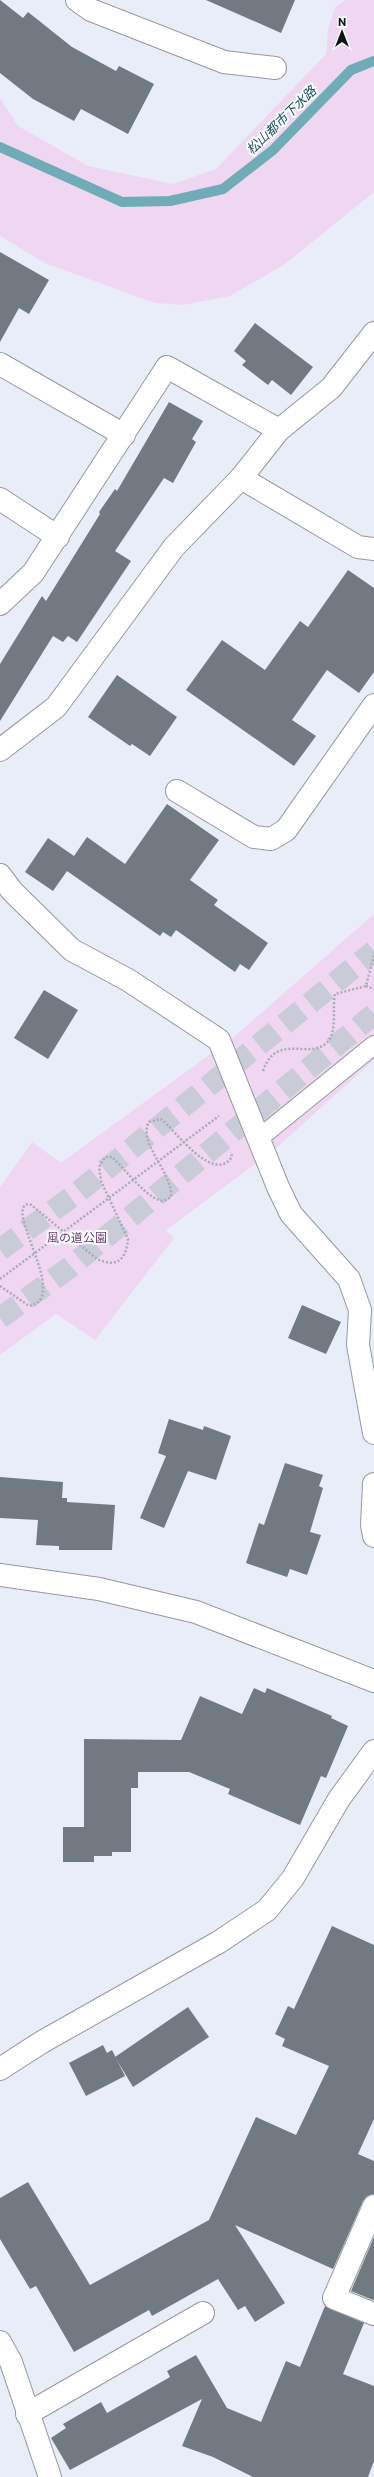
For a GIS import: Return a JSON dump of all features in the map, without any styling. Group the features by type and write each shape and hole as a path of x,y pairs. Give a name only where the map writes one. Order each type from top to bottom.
{"street":[{"path":"77,0 91,10 224,62 275,68"},
{"path":"0,750 56,707 174,546 241,478 279,430 331,388 374,332"},
{"path":"0,364 124,435"},
{"path":"0,604 33,573 58,537 167,367 279,430"},
{"path":"241,478 358,547 374,549"},
{"path":"0,499 58,537"},
{"path":"177,791 254,837 271,840 286,830 374,705"},
{"path":"0,875 12,891 72,950 128,980 219,1040 258,1139 291,1214 349,1279 360,1310 358,1345 374,1433"},
{"path":"374,1484 372,1525 374,1536"},
{"path":"0,1574 99,1589 196,1612 374,1681"},
{"path":"0,2069 42,2042 218,1942 267,1910 293,1878 339,1799 374,1752"},
{"path":"374,2206 334,2298 374,2314"},
{"path":"27,2414 203,2313"},
{"path":"0,2342 10,2362 50,2477"}],"lane":[{"path":"258,1139 374,1045"}],"path":[{"path":"366,986 374,955"},
{"path":"0,1279 64,1232 109,1196 185,1142 255,1087 267,1060 272,1053 283,1050 323,1046 330,1039 332,1030 332,1006 335,994 366,986 374,989"},
{"path":"22,1204 30,1204 97,1259 106,1263 114,1263 123,1258 128,1248 128,1239 101,1181 98,1167 105,1157 112,1157 148,1193 160,1200 166,1200 171,1196 172,1188 148,1142 146,1127 149,1122 161,1119 197,1154 212,1164 219,1166 227,1163 232,1157 231,1150"},
{"path":"21,1253 27,1266"},
{"path":"0,1286 29,1306 35,1305 40,1301 38,1289"}],"green space":[{"path":"346,0 374,0 374,192 285,264 230,296 183,305 155,303 45,263 0,236 0,98 18,126 88,166 173,184 216,169 326,54 328,30 335,7"},
{"name":"風の道公園","path":"374,914 374,1060 273,1151 166,1230 174,1238 95,1340 56,1314 0,1355 0,1187 32,1142 61,1163 235,1036"}],"building":[{"path":"0,0 23,18 28,12 72,47 116,71 119,66 154,84 128,134 81,109 74,121 33,99 0,73"},
{"path":"206,0 295,0 281,33"},
{"path":"0,252 49,280 29,314 19,308 0,342"},
{"path":"255,323 313,367 291,395 272,380 268,385 242,365 246,361 234,351"},
{"path":"169,402 203,421 192,439 196,442 173,483 164,478 115,551 131,561 77,642 68,636 63,642 53,636 0,721 0,664 42,596 46,601 100,514 99,512 115,489 117,491"},
{"path":"348,570 374,588 374,672 359,693 327,670 292,720 316,736 294,766 186,690 222,640 265,670 300,621 308,627"},
{"path":"117,675 177,717 150,756 132,744 130,746 88,717"},
{"path":"167,804 219,840 190,880 218,900 214,905 268,943 249,970 240,964 235,972 176,930 171,937 163,932 160,936 67,871 53,891 25,872 48,838 74,856 87,837 125,864"},
{"path":"44,990 78,1010 48,1059 14,1038"},
{"path":"302,1305 341,1322 326,1354 288,1338"},
{"path":"169,1419 203,1430 204,1426 231,1436 216,1480 188,1471 164,1528 140,1518 166,1456 158,1453"},
{"path":"285,1463 323,1475 319,1486 323,1488 310,1532 321,1535 307,1575 290,1569 287,1577 246,1563 259,1523 264,1525"},
{"path":"0,1477 63,1482 62,1498 67,1498 67,1502 115,1505 112,1550 59,1550 59,1546 36,1545 38,1520 0,1518"},
{"path":"254,1688 265,1693 267,1688 332,1716 331,1718 348,1726 326,1778 321,1776 300,1825 228,1794 230,1789 189,1772 138,1772 138,1788 131,1788 131,1852 112,1852 112,1856 94,1856 94,1862 63,1862 63,1827 84,1827 84,1739 181,1740 200,1696 242,1714"},
{"path":"332,1926 374,1945 374,2119 358,2154 374,2161 374,2194 367,2196 363,2201 333,2269 235,2225 285,2303 255,2322 245,2306 238,2310 218,2279 152,2316 149,2310 74,2352 36,2286 30,2289 0,2239 0,2198 28,2182 90,2285 209,2220 256,2117 296,2135 329,2066 282,2046 285,2039 275,2034 288,2006 294,2009"},
{"path":"188,2007 209,2037 133,2087 115,2057"},
{"path":"103,2045 107,2053 112,2050 125,2076 86,2096 69,2063"},
{"path":"374,2237 374,2299 373,2300 351,2291"},
{"path":"325,2306 364,2323 343,2374 374,2386 374,2461 368,2477 253,2477 213,2457 182,2446 202,2399 70,2470 51,2438 66,2428 63,2424 101,2402 107,2413 170,2377 167,2371 196,2355 227,2408 261,2422 286,2361 300,2367"}],"waterway":[{"name":"松山都市下水路","path":"0,147 122,202 170,201 223,189 273,150 351,70 374,61"}],"tunnel":[{"path":"0,1250 77,1193 374,951"},
{"path":"0,1318 69,1268 374,1014"}]}
